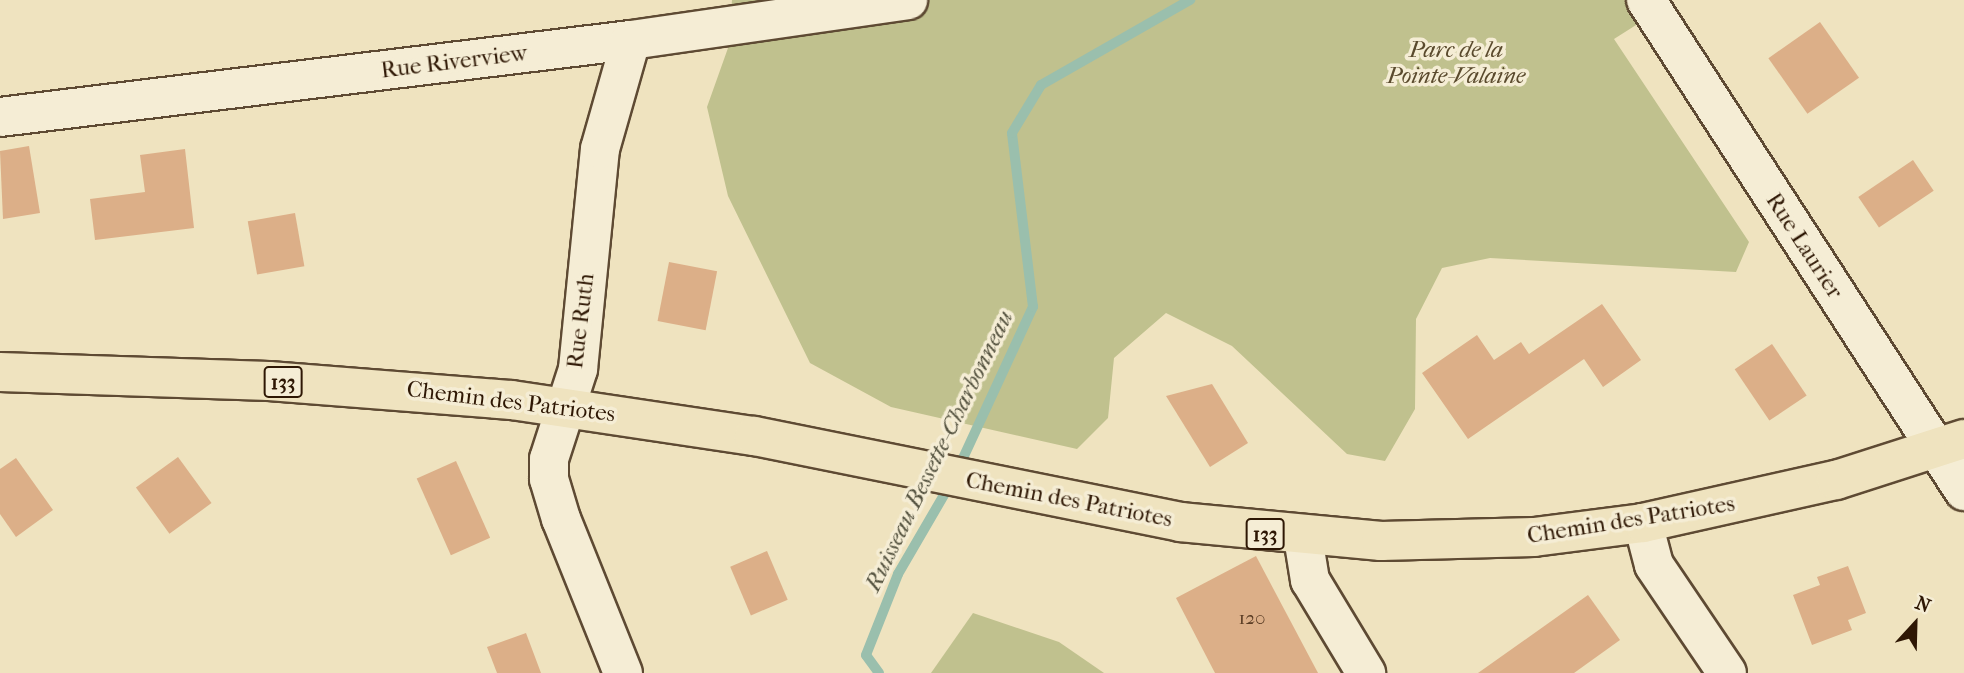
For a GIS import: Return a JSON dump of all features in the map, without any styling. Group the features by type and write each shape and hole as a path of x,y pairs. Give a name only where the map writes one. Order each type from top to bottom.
{"main road":[{"name":"Chemin des Patriotes","path":"0,372 334,384 566,406 754,436 1180,522 1303,537 1460,541 1643,523 1759,500 1950,444"}],"street":[{"name":"Rue Riverview","path":"0,117 631,40 908,0"},
{"name":"Rue Laurier","path":"1646,0 1950,444 1964,491"},
{"name":"Rue Ruth","path":"623,673 569,541 550,479 549,459 578,369 600,149 631,40"},
{"path":"1643,523 1654,565 1727,673"},
{"path":"1303,537 1310,580 1366,673"}],"green space":[{"name":"Parc de la Pointe-Valaine","path":"732,0 1646,0 1655,13 1614,39 1749,242 1736,272 1490,258 1442,268 1416,319 1415,409 1385,461 1347,454 1232,346 1166,313 1114,358 1108,418 1077,449 891,407 810,363 728,196 707,107 728,48"},
{"path":"973,613 1059,642 1104,673 931,673"}],"building":[{"path":"1820,22 1859,78 1807,114 1768,58"},
{"path":"29,146 40,213 3,219 0,151"},
{"path":"185,149 194,228 95,240 90,199 145,192 140,155"},
{"path":"1913,160 1934,191 1879,228 1858,197"},
{"path":"295,213 304,266 257,275 248,221"},
{"path":"669,262 717,271 706,330 658,321"},
{"path":"1602,304 1641,360 1603,387 1584,359 1468,439 1422,373 1477,335 1494,360 1521,342 1529,354"},
{"path":"1772,344 1807,395 1769,421 1735,369"},
{"path":"1212,384 1248,443 1210,467 1166,396"},
{"path":"178,457 212,503 169,534 136,488"},
{"path":"16,458 53,510 16,537 0,514 0,469"},
{"path":"456,461 490,538 451,555 417,478"},
{"path":"767,551 788,600 751,615 730,567"},
{"path":"1256,556 1318,673 1215,673 1176,598"},
{"path":"1848,566 1866,613 1848,620 1852,630 1812,645 1793,595 1820,585 1817,577"},
{"path":"1588,595 1620,640 1574,673 1478,673"},
{"path":"526,633 541,673 497,673 487,647"}],"waterway":[{"name":"Ruisseau Bessette-Charbonneau","path":"958,469 1033,307 1012,133 1041,85 1190,0"},
{"name":"Ruisseau Bessette-Charbonneau","path":"879,673 866,655 898,574 951,483"}]}
